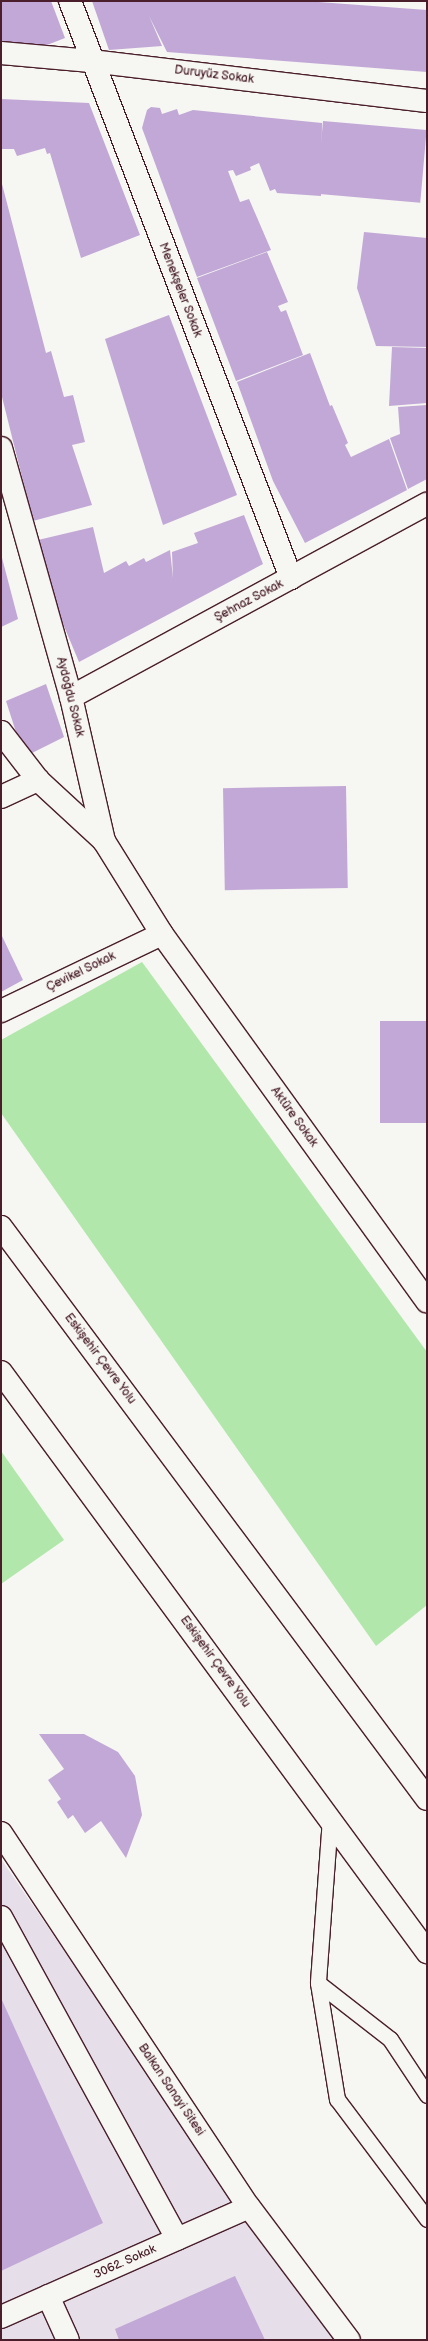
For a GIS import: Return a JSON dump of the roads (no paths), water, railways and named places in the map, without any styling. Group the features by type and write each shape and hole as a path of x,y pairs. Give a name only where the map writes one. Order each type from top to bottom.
{"main road":[{"name":"Menekşeler Sokak","path":"70,1 91,61 291,578"},
{"name":"Duruyüz Sokak","path":"1,53 91,61 427,101"},
{"name":"Aydoğdu Sokak","path":"1,448 71,697 104,841 162,934"},
{"name":"Şehnaz Sokak","path":"71,697 427,504"},
{"path":"1,732 38,780 104,841"},
{"path":"1,796 38,780"},
{"name":"Çevikel Sokak","path":"1,1011 162,934"},
{"name":"Aktüre Sokak","path":"162,934 427,1301"},
{"name":"Eskişehir Çevre Yolu","path":"1,1227 427,1799"},
{"name":"Eskişehir Çevre Yolu","path":"1,1372 427,1952"},
{"name":"Balkan Sanayi Sitesi","path":"1,1834 249,2206 349,2340"},
{"path":"1,1917 177,2239"},
{"name":"3062. Sokak","path":"1,2317 249,2206"},
{"path":"48,2296 68,2340"}],"lane":[{"path":"330,1818 318,1983 337,2099 427,2219"},
{"path":"318,1983 390,2039 427,2095"}]}
